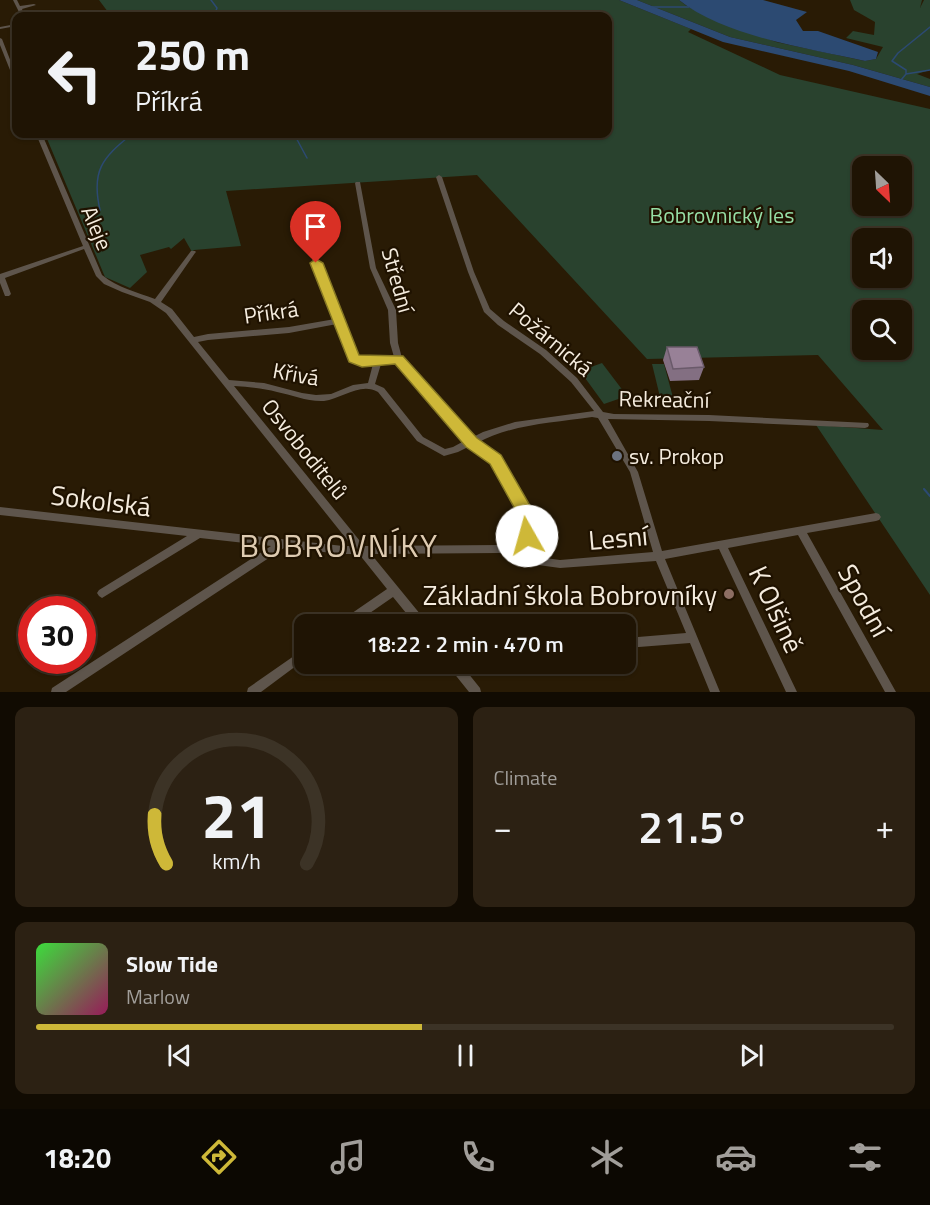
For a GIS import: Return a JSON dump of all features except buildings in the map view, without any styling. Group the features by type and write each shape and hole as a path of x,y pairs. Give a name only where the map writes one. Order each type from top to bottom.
{"street":[{"path":"15,0 21,12"},
{"path":"19,8 34,5"},
{"path":"0,39 12,70"},
{"name":"Aleje","path":"41,138 86,247 102,279 157,302"},
{"name":"Požárnická","path":"439,177 471,272 487,310 559,365 585,393 601,415 634,472 659,556 715,692"},
{"name":"Střední","path":"358,183 373,268 392,310 394,343 398,359"},
{"path":"7,294 1,276 86,247"},
{"path":"314,251 320,277 354,358 362,362 398,359 471,443 495,460 528,516 530,525 527,536 517,553"},
{"path":"157,302 193,252"},
{"name":"Osvoboditelů","path":"157,302 169,311 193,340 413,614"},
{"name":"Příkrá","path":"193,340 289,330 339,321"},
{"path":"371,385 378,361"},
{"name":"Křivá","path":"227,383 267,386 309,398 337,395 357,387 371,385"},
{"name":"Rekreační","path":"371,385 381,390 420,439 435,450 446,453 486,434 515,426 592,414 865,425"},
{"name":"Sokolská","path":"0,511 363,552"},
{"name":"Lesní","path":"363,552 501,549 538,561 560,564 659,556 876,517"},
{"name":"Spodní","path":"801,531 891,692"},
{"path":"102,593 197,535"},
{"path":"56,692 282,544"},
{"name":"K Olšině","path":"722,545 792,692"},
{"path":"360,614 394,590"},
{"path":"636,642 693,638"},
{"path":"252,692 294,661"},
{"path":"462,674 476,692"}],"green space":[{"name":"Bobrovnický les","path":"99,0 619,0 691,29 688,32 780,75 930,109 930,595 816,425 883,430 818,355 647,359 477,175 226,191 241,246 192,252 184,238 171,249 169,247 140,255 147,272 130,288 105,277 47,138 612,138 612,12 108,12"},
{"path":"637,0 679,0 688,7 776,42 865,61 876,59 883,47 846,38 853,31 874,35 875,22 854,10 850,0 922,0 920,8 924,0 930,0 930,70 917,74 930,79 930,87 853,65 730,37"},
{"path":"602,363 627,396 604,404 580,371"},
{"path":"652,364 664,364 675,405 662,405"}],"water":[{"path":"619,0 637,0 730,37 853,65 930,87 930,96 849,71 723,42"},
{"path":"679,0 763,0 807,12 796,20 803,31 818,31 878,52 876,59 865,61 768,40 719,23"}],"waterway":[{"path":"211,0 217,8 216,12"},
{"path":"652,7 689,7"},
{"path":"906,74 906,70 892,61 898,53 930,27"},
{"path":"906,74 930,70"},
{"path":"901,80 906,74"},
{"path":"100,210 97,185 101,166 106,158 128,138"},
{"path":"296,138 307,158"},
{"path":"924,489 930,496"}],"place":[{"name":"sv. Prokop","path":"617,456"},
{"name":"Základní škola Bobrovníky","path":"729,594"}],"district":[{"name":"BOBROVNÍKY","path":"339,545"}],"route":[{"path":"316,263 354,358 362,362 398,359 471,443 495,460 528,516 530,525 527,536"}]}
